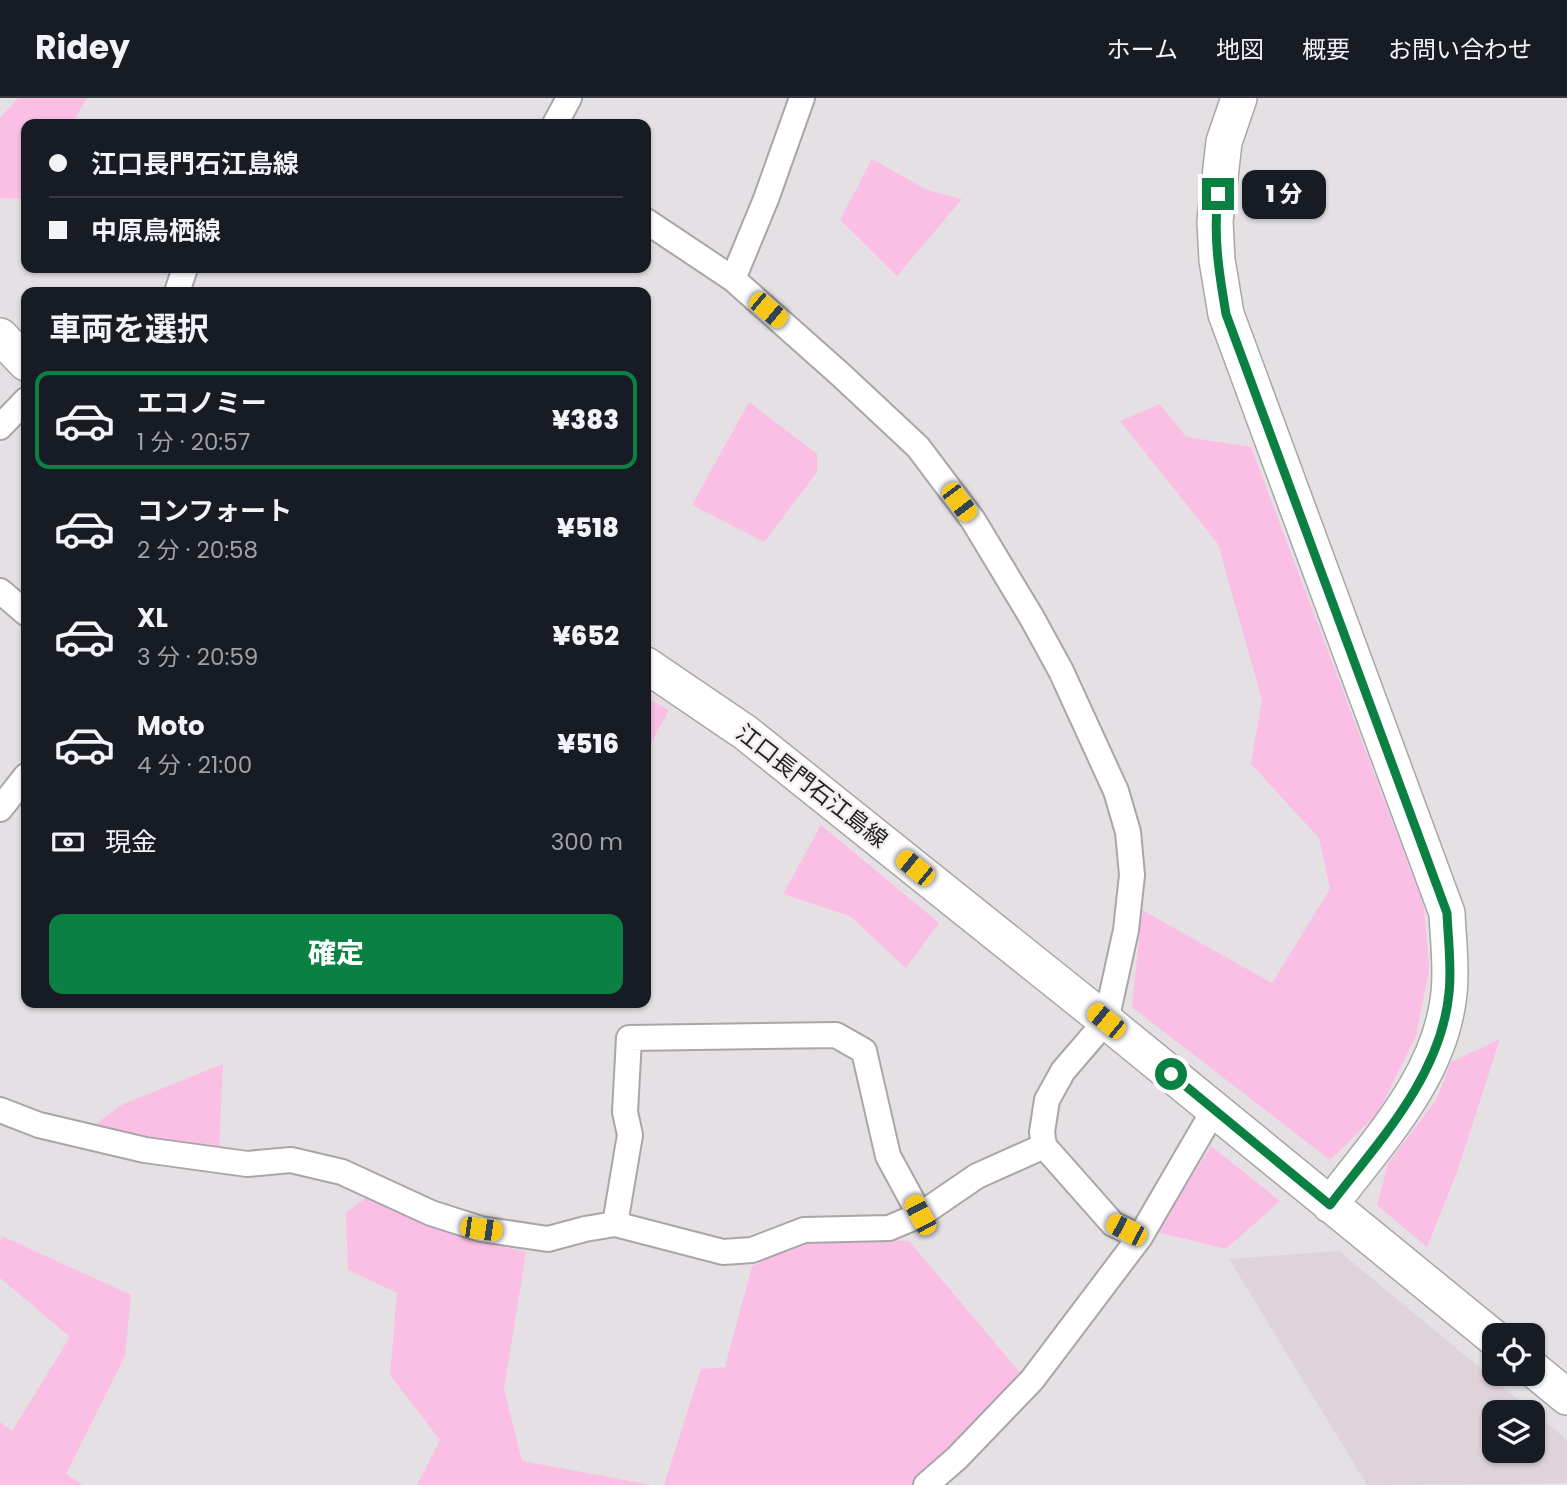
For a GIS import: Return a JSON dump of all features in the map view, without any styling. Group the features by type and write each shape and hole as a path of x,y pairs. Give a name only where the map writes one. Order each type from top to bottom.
{"main road":[{"path":"1239,98 1224,142 1215,221 1217,260 1226,314 1447,913 1450,993 1439,1042 1415,1093 1330,1205"},
{"path":"0,336 21,358"},
{"name":"江口長門石江島線","path":"651,668 746,733 1106,1021 1482,1328"},
{"path":"1545,1379 1567,1397"}],"street":[{"path":"558,119 569,98"},
{"path":"733,279 766,199 802,98"},
{"path":"651,224 733,279 918,447 973,520 1062,671 1116,791 1128,832 1132,875 1126,930 1106,1021 1063,1071 1047,1100 1042,1132 1044,1146 1114,1224 1140,1237"},
{"path":"0,427 21,405"},
{"path":"0,591 21,609"},
{"path":"0,809 21,782"},
{"path":"615,1224 631,1135 625,1112 629,1038 836,1035 864,1051 888,1156 920,1215"},
{"path":"0,1110 38,1125 145,1150 247,1164 291,1160 342,1172 431,1213 481,1229 548,1239 615,1224 723,1252 752,1250 804,1230 889,1228 920,1215 977,1176 1044,1146"},
{"path":"926,1485 957,1458 1032,1380 1140,1237 1214,1110"}],"shaded area":[{"path":"18,98 87,98 75,119 21,119 21,199 0,198 0,118"},
{"path":"872,159 927,190 962,199 897,276 840,220"},
{"path":"749,402 817,454 817,472 764,542 692,505"},
{"path":"1160,404 1186,437 1251,447 1424,906 1429,970 1416,1036 1378,1113 1330,1160 1132,1007 1142,910 1272,983 1330,889 1319,838 1251,764 1262,700 1218,544 1120,421"},
{"path":"651,700 669,710 651,744"},
{"path":"821,825 939,923 906,968 850,916 783,894"},
{"path":"1500,1039 1457,1172 1427,1247 1377,1205 1388,1163 1437,1099 1451,1062"},
{"path":"223,1064 219,1147 91,1128 121,1105"},
{"path":"1211,1146 1280,1201 1226,1249 1157,1232"},
{"path":"369,1195 443,1231 526,1252 504,1389 522,1461 652,1485 417,1485 440,1440 390,1375 397,1293 348,1270 346,1213"},
{"path":"2,1236 131,1295 125,1356 66,1474 83,1485 0,1485 0,1422 12,1431 70,1337 0,1278"},
{"path":"811,1238 909,1241 1022,1375 952,1450 911,1485 664,1485 701,1369 725,1367 752,1266"},
{"path":"1339,1251 1482,1370 1482,1386 1502,1386 1519,1400 1482,1400 1482,1463 1545,1463 1545,1422 1567,1440 1567,1483 1367,1485 1229,1259"}],"route":[{"path":"1171,1074 1330,1205 1415,1093 1439,1042 1450,993 1447,913 1226,314 1217,260 1215,221 1218,194"}]}
